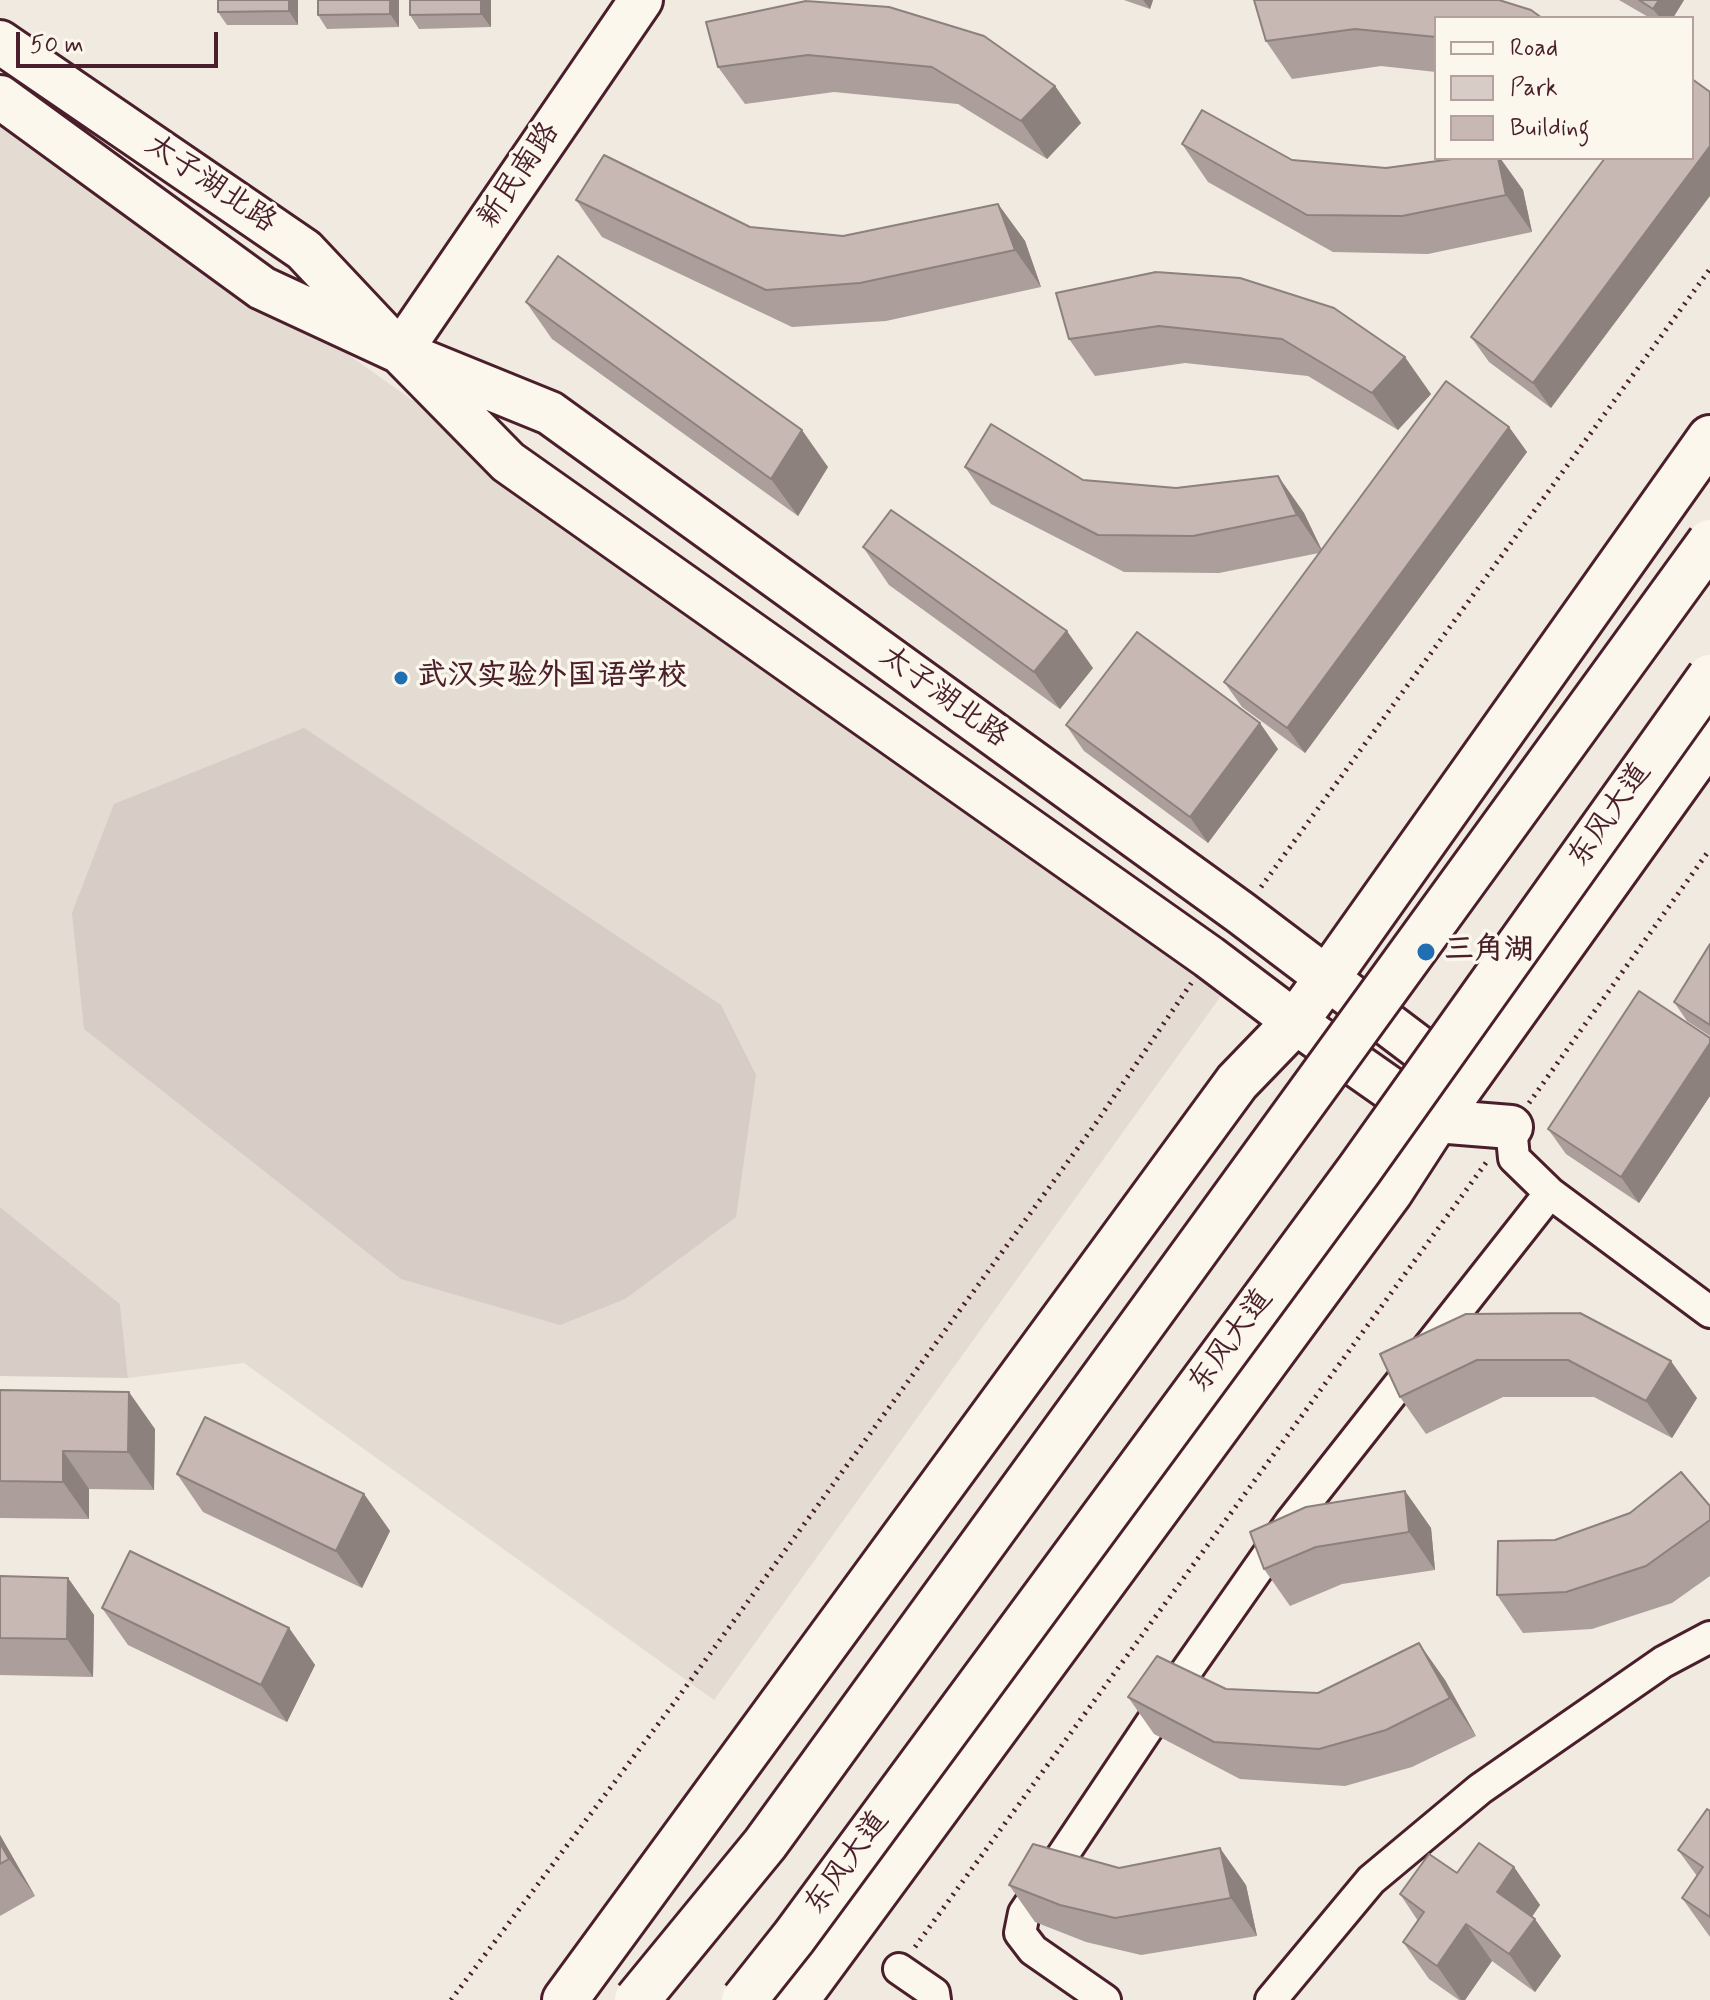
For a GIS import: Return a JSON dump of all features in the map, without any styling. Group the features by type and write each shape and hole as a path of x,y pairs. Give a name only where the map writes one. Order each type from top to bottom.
{"main road":[{"name":"新民南路","path":"400,352 641,0"},
{"name":"太子湖北路","path":"0,42 304,250 508,462 1436,1121"},
{"name":"太子湖北路","path":"0,97 262,288 400,352 550,413 1241,913 1464,1082"},
{"path":"565,2000 1237,1082 1295,1022 1328,977 1710,438"},
{"path":"637,2000 765,1844 1710,542"},
{"name":"东风大道","path":"744,2000 794,1937 1359,1170 1710,677"},
{"path":"796,2000 1390,1192 1436,1121 1710,738"},
{"path":"1436,1121 1511,1127"}],"street":[{"path":"1511,1127 1514,1158 1550,1193 1710,1312"},
{"path":"1105,2000 1033,1950 1020,1933 1024,1913 1160,1709 1290,1523 1550,1193"},
{"path":"1271,2000 1371,1880 1480,1789 1663,1662 1710,1637"},
{"path":"899,1969 934,1993 935,2000"}],"path":[{"path":"1241,913 1710,269"},
{"path":"899,1969 1710,849"},
{"path":"451,2000 677,1699 1096,1123 1209,957"}],"shaded area":[{"name":"武汉实验外国语学校","path":"0,107 1231,982 714,1700 244,1363 128,1378 120,1304 0,1207"}],"green space":[{"path":"304,728 721,1005 756,1075 736,1217 625,1299 560,1325 401,1279 84,1029 72,913 114,804"},
{"path":"0,1207 120,1304 128,1378 0,1376"}],"building":[{"path":"218,0 289,0 289,11 218,12"},
{"path":"318,0 390,0 390,14 318,15"},
{"path":"410,0 481,0 481,14 410,15"},
{"path":"1254,0 1499,0 1531,10 1539,16 1434,16 1434,37 1355,29 1266,41"},
{"path":"1639,0 1659,0 1653,9"},
{"path":"806,1 889,7 984,36 1055,86 1021,121 932,67 808,55 718,67 706,22"},
{"path":"1694,80 1710,92 1710,146 1533,383 1471,337 1604,160 1694,160"},
{"path":"1202,110 1292,160 1386,168 1445,160 1498,160 1506,195 1402,216 1307,215 1182,144"},
{"path":"604,155 750,227 843,236 998,204 1015,250 860,283 766,290 576,200"},
{"path":"558,256 802,430 771,479 526,302"},
{"path":"1156,272 1240,278 1334,308 1405,357 1372,393 1282,339 1159,326 1069,339 1056,293"},
{"path":"1446,381 1509,427 1287,728 1224,682"},
{"path":"991,424 1083,480 1176,488 1278,476 1297,515 1193,536 1098,535 965,467"},
{"path":"891,510 1067,631 1034,672 863,547"},
{"path":"1137,632 1260,723 1190,817 1066,725"},
{"path":"1710,944 1710,1025 1674,1002"},
{"path":"1639,991 1710,1038 1710,1043 1621,1177 1548,1129"},
{"path":"1580,1313 1671,1361 1646,1401 1568,1360 1477,1360 1400,1397 1380,1354 1466,1314"},
{"path":"0,1390 129,1392 128,1452 63,1451 63,1482 0,1481"},
{"path":"205,1417 364,1494 336,1551 177,1474"},
{"path":"1681,1472 1710,1506 1710,1520 1646,1566 1566,1592 1497,1595 1498,1541 1555,1540 1630,1513"},
{"path":"1405,1491 1409,1532 1316,1547 1264,1569 1250,1532 1306,1507"},
{"path":"130,1551 289,1628 261,1685 102,1608"},
{"path":"0,1576 68,1578 67,1639 0,1638"},
{"path":"1419,1643 1450,1698 1386,1730 1319,1749 1214,1742 1128,1697 1157,1656 1226,1689 1318,1693"},
{"path":"1707,1809 1710,1811 1710,1917 1682,1898 1703,1867 1678,1850"},
{"path":"0,1843 9,1859 0,1864"},
{"path":"1479,1843 1514,1867 1497,1892 1535,1919 1509,1954 1466,1924 1437,1966 1403,1942 1424,1912 1400,1894 1429,1854 1457,1873"},
{"path":"1033,1844 1119,1868 1220,1848 1231,1898 1115,1918 1060,1905 1009,1885"}],"place":[{"name":"武汉实验外国语学校","path":"401,678"},
{"name":"三角湖","path":"1426,952"}]}
